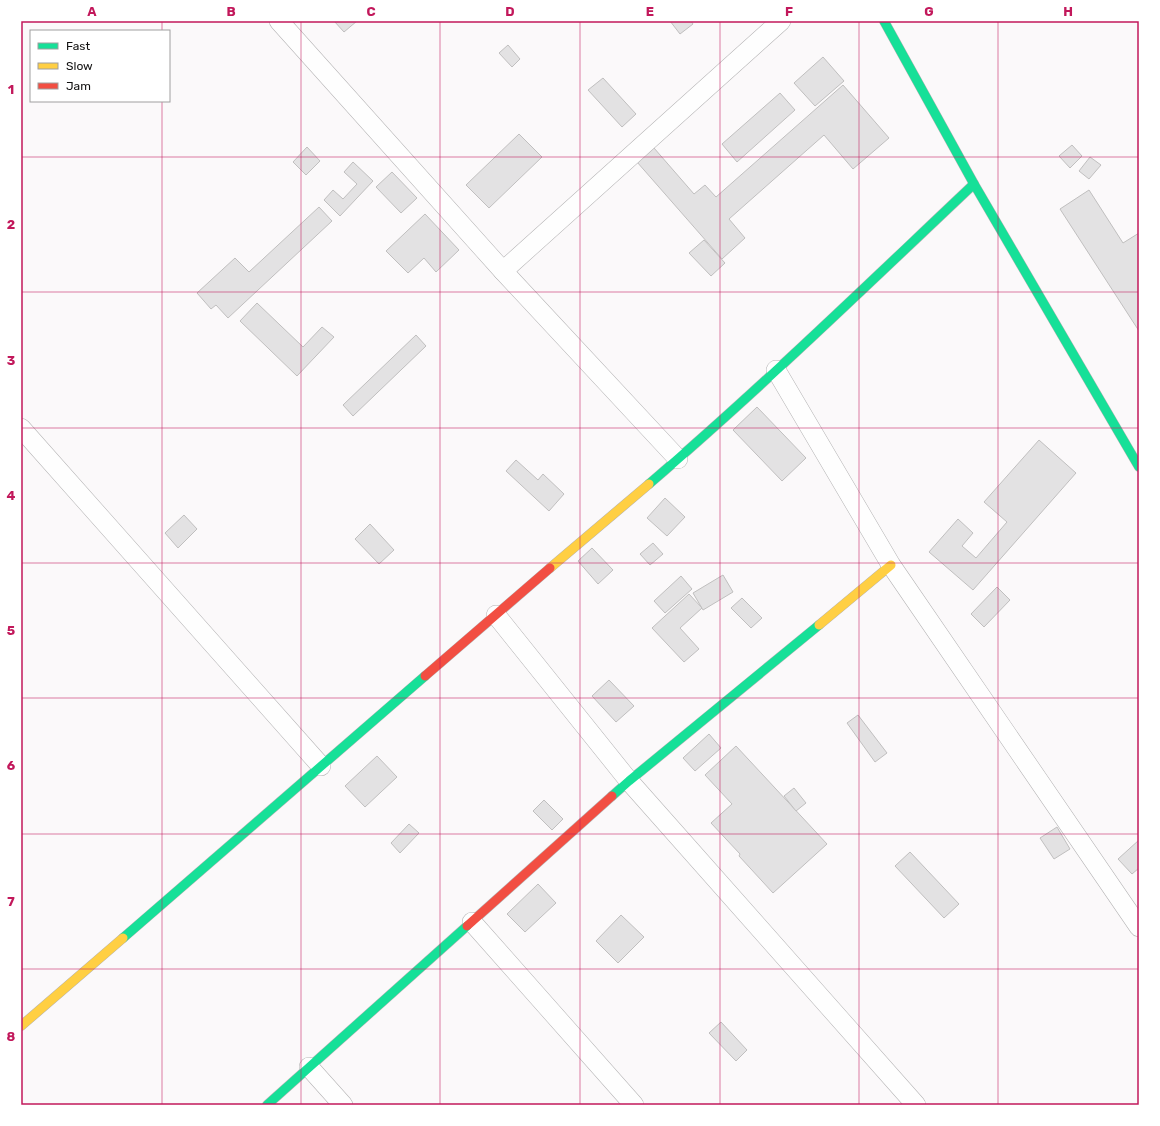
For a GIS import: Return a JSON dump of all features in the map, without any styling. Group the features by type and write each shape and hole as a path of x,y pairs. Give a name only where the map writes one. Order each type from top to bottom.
{"street":[{"path":"279,21 503,271 678,459"},
{"path":"503,271 781,21"},
{"path":"884,21 974,184 1139,467"},
{"path":"21,1026 678,459 776,370 974,184"},
{"path":"776,370 891,564 1139,927"},
{"path":"21,428 321,766"},
{"path":"267,1105 629,782 891,564"},
{"path":"496,615 629,782 916,1105"},
{"path":"472,922 634,1105"},
{"path":"309,1067 343,1105"}],"building":[{"path":"334,21 357,21 344,32"},
{"path":"670,21 691,21 693,24 680,34"},
{"path":"508,45 520,59 512,67 499,53"},
{"path":"823,57 844,81 815,106 794,83"},
{"path":"603,78 636,114 622,127 588,90"},
{"path":"843,85 889,138 853,169 824,135 729,219 745,238 722,259 637,162 654,148 694,194 705,185 716,197"},
{"path":"780,93 795,110 737,162 722,144"},
{"path":"519,134 542,157 489,208 466,185"},
{"path":"1072,145 1082,156 1070,168 1059,156"},
{"path":"307,147 320,161 306,175 293,162"},
{"path":"1090,157 1101,165 1089,179 1079,171"},
{"path":"353,162 373,181 340,216 324,200 333,190 343,199 357,184 344,172"},
{"path":"392,172 417,198 401,213 376,187"},
{"path":"1089,190 1123,243 1139,233 1139,331 1060,209"},
{"path":"319,207 332,221 228,318 216,305 211,309 197,293 235,258 249,272"},
{"path":"425,214 459,250 436,272 424,258 408,273 386,251"},
{"path":"704,240 725,263 711,276 689,253"},
{"path":"257,303 303,347 322,327 334,337 297,376 240,321"},
{"path":"416,335 426,346 353,416 343,405"},
{"path":"757,407 806,458 782,481 733,430"},
{"path":"1039,440 1076,473 973,590 929,552 958,519 973,533 962,546 976,558 1007,522 984,502"},
{"path":"516,460 538,480 543,474 564,494 549,511 506,471"},
{"path":"665,498 685,517 667,536 647,518"},
{"path":"184,515 197,529 178,548 165,533"},
{"path":"370,524 394,550 379,564 355,539"},
{"path":"653,543 663,554 650,565 640,554"},
{"path":"592,548 613,570 598,584 578,561"},
{"path":"723,575 733,592 703,610 693,593"},
{"path":"681,576 692,589 665,613 654,601"},
{"path":"997,587 1010,600 984,627 971,614"},
{"path":"689,594 702,608 680,628 699,649 684,662 652,628"},
{"path":"742,598 762,618 751,628 731,608"},
{"path":"609,680 634,706 616,722 592,696"},
{"path":"858,715 887,753 875,762 847,723"},
{"path":"709,734 721,748 695,771 683,758"},
{"path":"736,746 827,844 773,893 711,823 732,804 705,775"},
{"path":"377,756 397,777 365,807 345,786"},
{"path":"794,788 806,803 796,811 784,796"},
{"path":"544,800 563,819 552,830 533,811"},
{"path":"409,824 419,833 400,853 391,843"},
{"path":"1057,827 1070,849 1054,859 1040,838"},
{"path":"1139,840 1139,868 1132,874 1118,859"},
{"path":"910,852 959,904 944,918 895,866"},
{"path":"538,884 556,903 525,932 507,914"},
{"path":"621,915 644,937 618,963 596,941"},
{"path":"721,1022 747,1050 736,1061 709,1033"}],"traffic: fast":[{"path":"884,21 974,184 1139,467"},
{"path":"649,484 773,374 974,184"},
{"path":"612,796 819,625"},
{"path":"123,938 425,676"},
{"path":"267,1105 467,926"}],"traffic: slow":[{"path":"550,568 649,484"},
{"path":"819,625 891,565"},
{"path":"21,1026 123,938"}],"traffic: jam":[{"path":"425,676 550,568"},
{"path":"467,926 612,796"}]}
